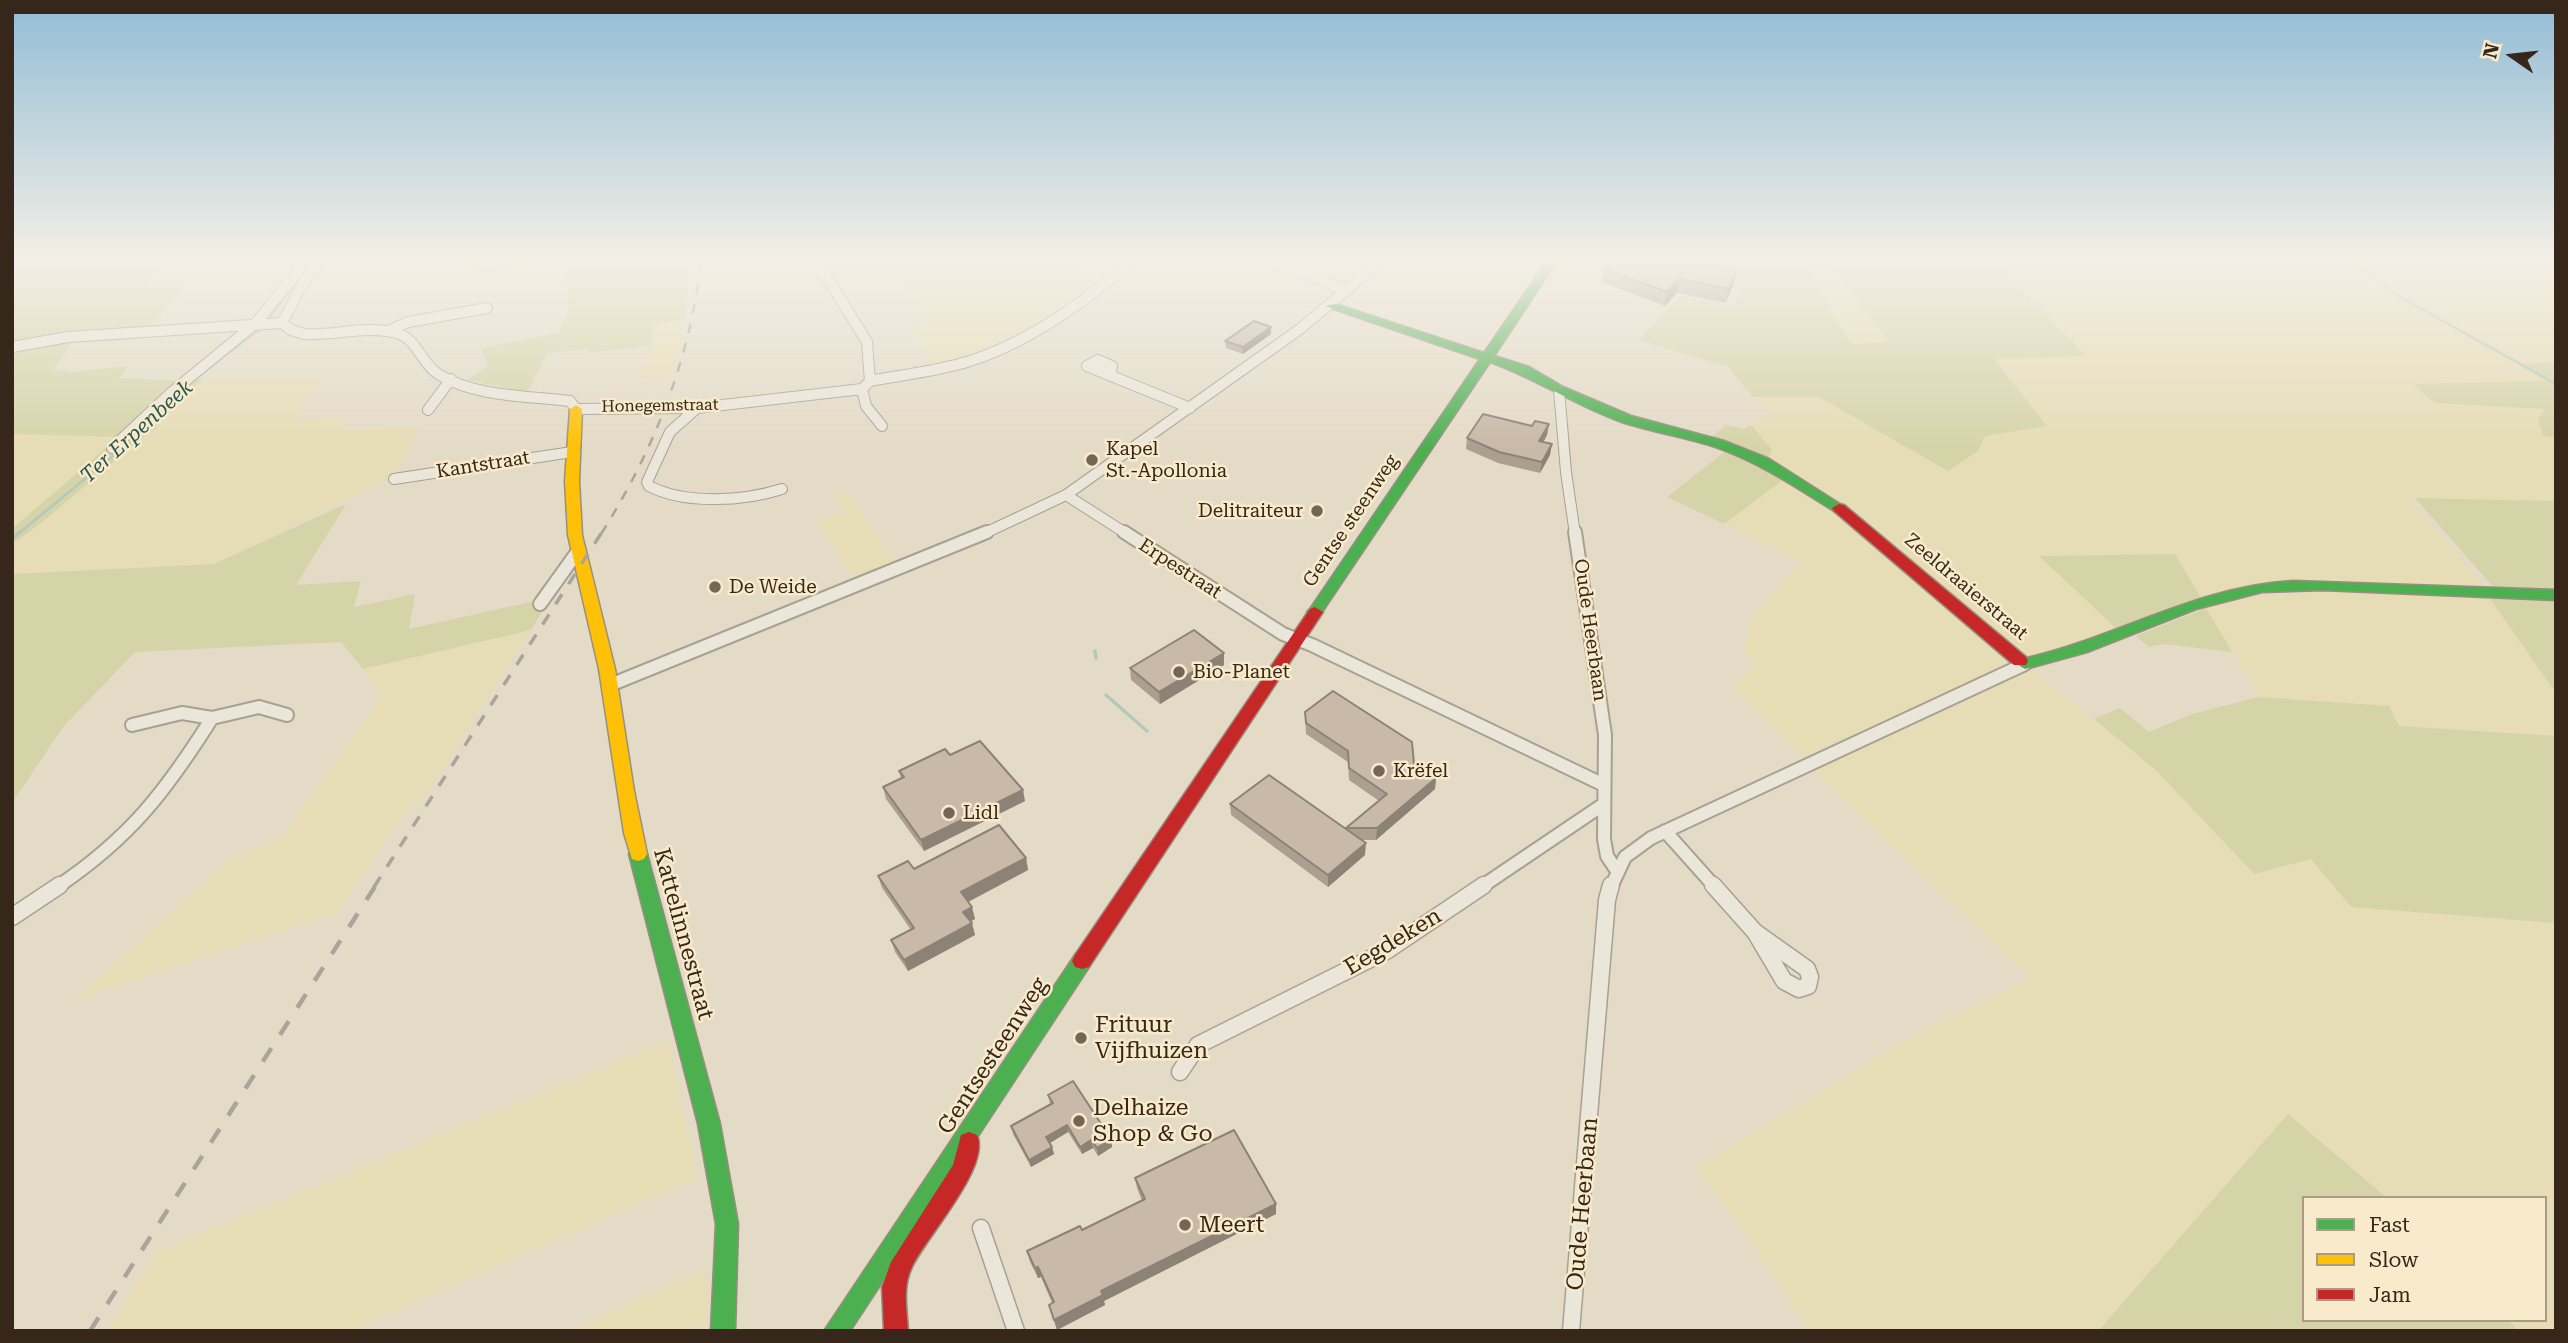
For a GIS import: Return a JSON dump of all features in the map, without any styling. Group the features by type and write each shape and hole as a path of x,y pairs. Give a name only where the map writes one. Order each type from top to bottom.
{"street":[{"path":"112,448 165,398 255,324"},
{"path":"12,347 68,337 264,324"},
{"path":"283,324 290,329 318,334 388,331 404,324"},
{"path":"857,324 867,342 866,406 882,426"},
{"name":"Honegemstraat","path":"388,331 404,336 426,365 451,379 512,394 570,401 576,409 697,408 866,385 959,364 991,354 1044,324"},
{"path":"610,685 973,539 1066,495 1307,324"},
{"name":"Zeeldraaierstraat","path":"1382,324 1525,370 1559,390 1626,419 1730,448 1792,477 1854,520 2025,664 2040,662 2089,646 2194,605 2247,590 2330,585 2556,595"},
{"name":"Gentse steenweg","path":"1186,806 1511,324"},
{"path":"1110,375 1190,408"},
{"path":"428,410 451,379"},
{"name":"Oude Heerbaan","path":"1559,390 1566,472 1606,743 1604,804 1607,856 1615,868 1607,900 1571,1331"},
{"path":"697,408 670,432 647,482 649,486 712,501 764,496 782,489"},
{"name":"Kattelinnestraat","path":"576,409 572,452 573,516 578,551 596,615 610,685 627,810 708,1119 727,1224 723,1331"},
{"name":"Kantstraat","path":"394,479 572,452"},
{"name":"Erpestraat","path":"1066,495 1243,610 1296,640 1312,645 1604,785"},
{"path":"540,604 578,551"},
{"path":"1615,868 1634,847 1664,831 2025,664"},
{"path":"132,724 178,711 212,718 256,706 274,708 287,715"},
{"path":"12,917 95,859 132,829 167,789 212,718"},
{"name":"Eegdeken","path":"1180,1072 1198,1045 1386,951 1604,804"},
{"name":"Gentsesteenweg","path":"836,1331 1186,806"},
{"path":"1664,831 1755,932"},
{"path":"896,1331 892,1310 894,1287 902,1262 963,1170 972,1129"},
{"path":"981,1228 1016,1331"}],"shaded area":[{"path":"685,324 681,352 673,377 639,379 653,345 651,325"},
{"path":"921,324 1041,324 990,352 933,368 910,327"},
{"path":"1839,324 1875,324 1890,342 1853,344"},
{"path":"2055,324 2556,324 2556,362 2520,364 2546,381 2414,385 2434,403 2546,409 2556,445 2556,501 2408,498 2486,588 2357,583 2201,598 2040,556 2118,630 2047,656 2026,657 1767,460 1751,425 1772,413 1753,397 1819,397 1948,471 1978,452 1985,436 2046,426 1993,359 2086,355"},
{"path":"319,378 294,419 348,418 342,430 420,426 393,477 214,564 12,574 12,544 137,442 151,434 156,428 156,421 203,379"},
{"path":"12,434 120,436 12,529"},
{"path":"1787,477 1826,502 2015,662 1802,758 1732,688 1755,661 1743,653 1749,626 1761,605 1802,562 1724,524"},
{"path":"845,492 882,542 879,544 899,564 854,582 818,521 846,513 835,495"},
{"path":"2323,591 2488,596 2556,693 2556,736 2399,726 2389,706 2259,697 2206,608 2247,598"},
{"path":"531,630 421,803 411,803 338,912 72,1001 230,859 283,835 381,696 363,669"},
{"path":"2033,670 2158,772 2254,874 2311,859 2351,907 2556,923 2556,1331 2518,1331 2511,1322 2547,1322 2547,1196 2385,1196 2288,1114 2098,1331 1809,1331 1745,1234 1696,1167 1918,1032 2029,978 1812,770"},
{"path":"668,1040 698,1178 350,1331 106,1331 156,1252"},
{"path":"707,1268 707,1323 688,1331 568,1331"}],"green space":[{"path":"12,324 153,324 148,329 12,343"},
{"path":"562,324 659,324 651,325 653,345 589,353 590,349 547,353 527,392 467,380 488,366 481,348 558,333"},
{"path":"1654,324 1839,324 1853,344 1890,342 1875,324 2055,324 2086,356 1994,359 2047,426 1985,436 1978,451 1948,471 1819,397 1753,397 1728,367 1638,340"},
{"path":"74,340 54,369 73,372 128,366 119,378 183,381 203,379 156,421 157,428 12,544 12,529 119,437 12,434 12,349"},
{"path":"2556,362 2556,445 2553,437 2543,436 2538,419 2545,409 2434,403 2413,384 2545,381 2518,364"},
{"path":"1726,425 1744,429 1751,425 1772,450 1767,460 1709,439"},
{"path":"1727,450 1787,477 1724,524 1667,497"},
{"path":"2415,498 2556,501 2556,592 2495,589"},
{"path":"346,504 296,585 361,581 354,607 415,594 409,629 539,600 546,605 531,630 363,669 341,642 135,652 63,727 12,803 12,574 214,564"},
{"path":"2175,554 2201,598 2118,630 2039,556"},
{"path":"2488,596 2556,600 2556,693"},
{"path":"2206,608 2232,652 2164,644 2149,647 2136,636"},
{"path":"2259,697 2389,706 2399,726 2556,736 2556,923 2351,907 2311,859 2254,874 2158,772 2094,719 2120,708 2149,732 2192,714"},
{"path":"2288,1114 2385,1196 2302,1196 2302,1322 2511,1322 2518,1331 2098,1331"}],"building":[{"path":"1250,324 1271,327 1243,347 1225,341"},
{"path":"1483,414 1532,426 1535,421 1549,424 1539,441 1552,444 1542,462 1499,452 1467,438"},
{"name":"Bio-Planet","path":"1194,630 1224,653 1159,692 1130,668"},
{"name":"Krëfel","path":"1333,691 1412,742 1414,764 1436,778 1377,828 1346,828 1387,794 1349,768 1348,751 1306,723 1305,712"},
{"name":"Lidl","path":"980,741 1023,790 921,840 883,787 904,777 899,771 945,749 950,755"},
{"path":"1269,775 1366,843 1328,875 1230,804"},
{"path":"999,825 1026,858 961,892 972,907 963,912 972,923 904,960 891,940 914,928 878,876 908,861 914,869"},
{"path":"1073,1081 1111,1139 1097,1148 1091,1140 1080,1147 1067,1125 1046,1137 1052,1147 1029,1160 1011,1126 1053,1103 1048,1095"},
{"name":"Meert","path":"1234,1130 1276,1204 1101,1291 1103,1295 1054,1320 1049,1305 1054,1302 1038,1267 1035,1268 1027,1251 1080,1226 1082,1230 1145,1199 1135,1178"}],"waterway":[{"path":"2448,324 2556,384"},
{"name":"Ter Erpenbeek","path":"18,534 142,432 183,389 263,327"},
{"path":"2556,421 2556,434"},
{"name":"Ter Erpenbeek","path":"12,539 20,532"},
{"path":"1095,651 1096,658"},
{"path":"1106,695 1147,731"}],"railway":[{"path":"601,534 653,437 667,403 690,324"},
{"path":"374,887 602,532"},
{"path":"90,1331 376,885"}],"traffic: fast":[{"path":"1385,324 1525,370 1559,390 1626,419 1719,444 1764,462 1839,508"},
{"path":"1315,612 1510,324"},
{"path":"2020,661 2025,664 2082,649 2191,606 2262,588 2323,585 2556,595"},
{"path":"638,854 709,1124 727,1224 723,1331"},
{"path":"836,1331 1082,961"}],"traffic: slow":[{"path":"576,409 572,481 575,535 607,669 625,791 638,854"}],"traffic: jam":[{"path":"1839,508 2020,661"},
{"path":"1082,961 1315,612"},
{"path":"896,1331 894,1287 902,1262 963,1169 969,1142"}],"place":[{"name":"Kapel St.-Apollonia","path":"1092,460"},
{"name":"Delitraiteur","path":"1317,511"},
{"name":"De Weide","path":"715,587"},
{"name":"Bio-Planet","path":"1179,672"},
{"name":"Krëfel","path":"1379,771"},
{"name":"Lidl","path":"949,813"},
{"name":"Frituur Vijfhuizen","path":"1081,1038"},
{"name":"Delhaize Shop & Go","path":"1079,1121"},
{"name":"Meert","path":"1185,1225"}]}
